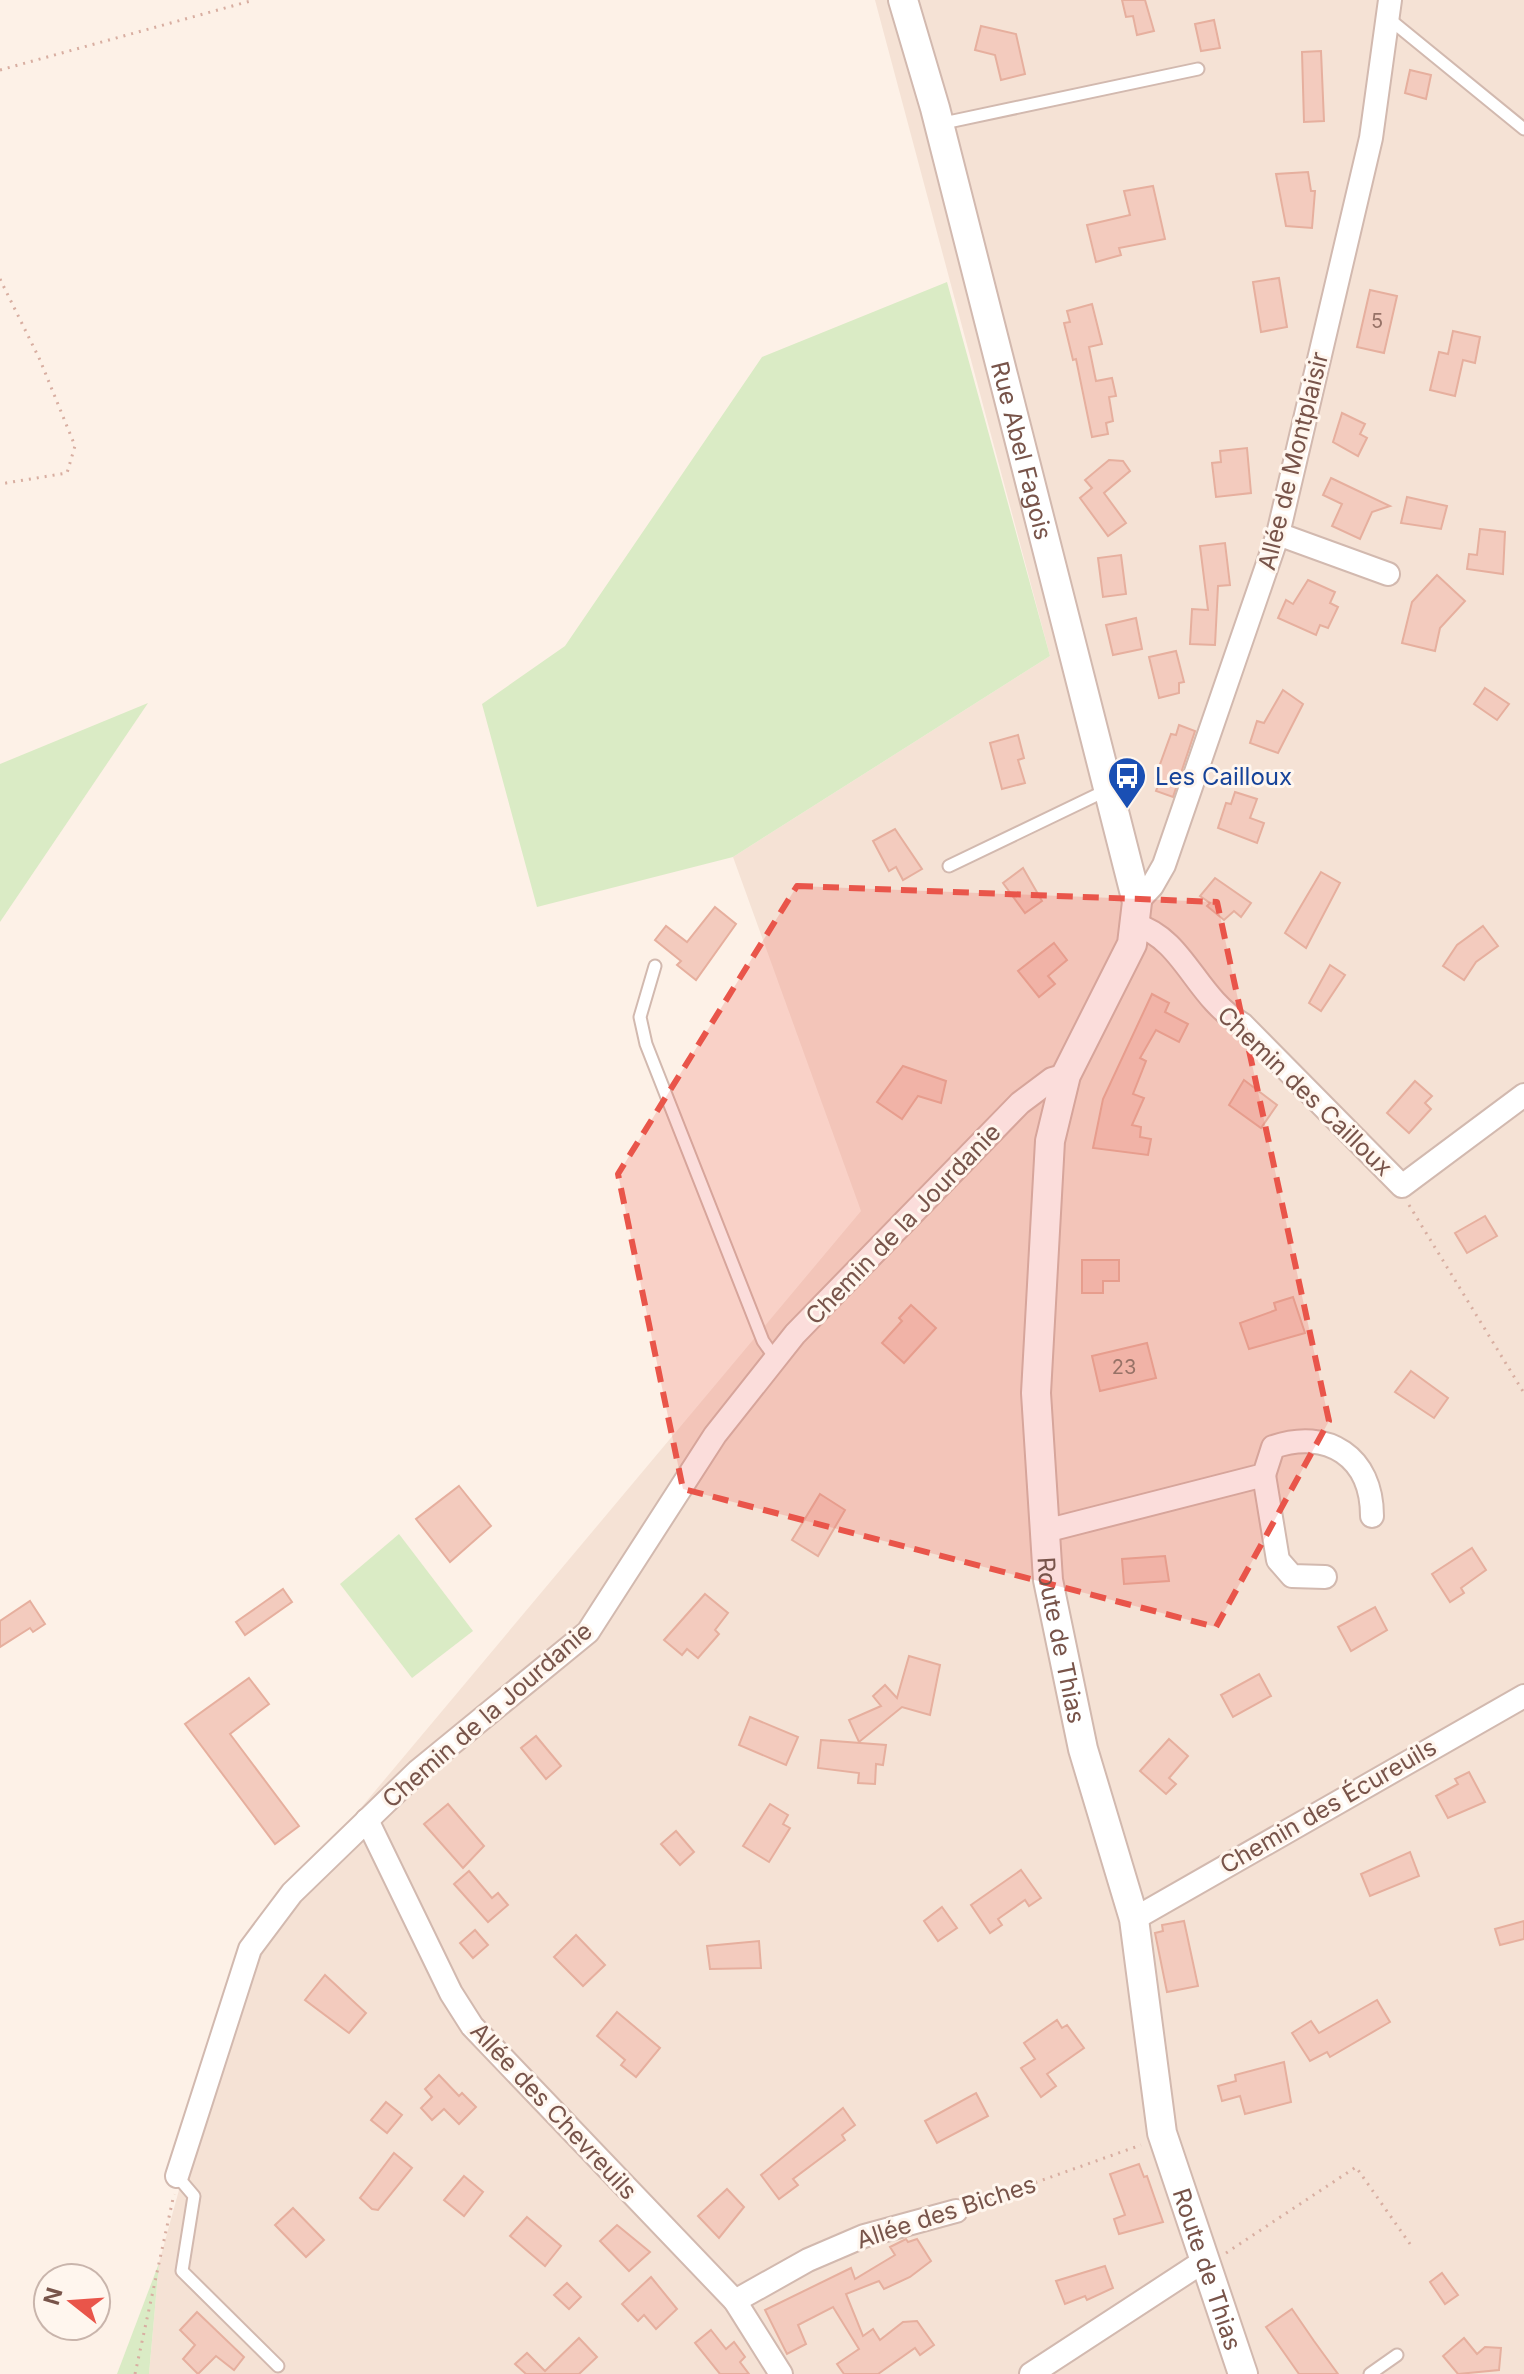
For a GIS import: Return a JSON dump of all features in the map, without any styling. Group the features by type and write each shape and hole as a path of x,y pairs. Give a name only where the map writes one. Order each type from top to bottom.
{"street":[{"name":"Rue Abel Fagois","path":"903,0 939,125 1110,789 1136,914"},
{"name":"Allée de Montplaisir","path":"1136,914 1164,865 1278,534 1371,138 1389,9"},
{"path":"1278,534 1388,574"},
{"name":"Route de Thias","path":"1136,914 1127,955 1066,1075 1050,1141 1044,1205 1036,1393 1048,1580 1083,1749 1134,1919 1162,2133 1243,2374"},
{"name":"Chemin des Cailloux","path":"1136,914 1156,932 1221,1012 1242,1024 1402,1186 1524,1095"},
{"name":"Chemin de la Jourdanie","path":"177,2176 250,1949 292,1893 418,1771 588,1632 715,1435 775,1358 1020,1103 1052,1079 1066,1075"},
{"path":"1325,1577 1292,1576 1278,1560 1264,1475 1273,1447 1295,1439 1321,1441 1354,1459 1372,1491 1372,1516"},
{"path":"1045,1531 1264,1475"},
{"name":"Chemin des Écureuils","path":"1134,1919 1524,1696"},
{"name":"Allée des Chevreuils","path":"367,1820 451,1993 472,2026 735,2301 781,2374"},
{"name":"Allée des Biches","path":"735,2301 808,2260 864,2236 956,2211"},
{"path":"1031,2374 1205,2263"}],"lane":[{"path":"1389,9 1524,129"},
{"path":"939,125 1198,69"},
{"path":"949,866 1110,789"},
{"path":"655,966 640,1017 646,1044 763,1341 775,1358"},
{"path":"177,2176 194,2196 182,2271 278,2366"},
{"path":"1370,2374 1397,2355"}],"path":[{"path":"0,70 254,0"},
{"path":"0,279 40,360 75,446 67,473 0,484"},
{"path":"1402,1186 1412,1212 1443,1255 1524,1393"},
{"name":"Allée des Biches","path":"956,2211 1133,2149 1162,2133"},
{"path":"1205,2263 1253,2238 1356,2167 1410,2244"},
{"path":"135,2374 177,2176"}],"highlighted area":[{"path":"797,886 1217,902 1329,1421 1216,1627 683,1489 618,1174"}],"shaded area":[{"path":"875,0 1524,0 1524,2374 149,2374 159,2263 246,1945 861,1211 733,857 1050,656"}],"green space":[{"path":"947,282 1050,656 733,857 537,907 482,704 565,646 762,357"},
{"path":"148,703 0,922 0,764"},
{"path":"399,1534 473,1631 412,1678 340,1584"},
{"path":"159,2263 149,2374 117,2374"}],"building":[{"path":"1122,0 1145,0 1154,31 1137,35 1133,16 1126,17"},
{"path":"1214,20 1220,48 1201,51 1195,24"},
{"path":"981,26 1016,34 1025,74 1001,80 995,55 975,50"},
{"path":"1321,51 1324,121 1304,122 1302,52"},
{"path":"1410,70 1431,75 1426,99 1405,93"},
{"path":"1308,172 1311,191 1315,191 1312,228 1286,226 1276,174"},
{"path":"1153,186 1165,239 1119,248 1121,255 1096,262 1087,225 1130,215 1124,191"},
{"path":"1279,278 1287,327 1261,332 1253,282"},
{"path":"1370,290 1397,296 1384,353 1357,347"},
{"path":"1092,304 1102,344 1089,347 1096,381 1112,378 1116,396 1109,397 1113,421 1106,423 1108,434 1092,437 1076,359 1073,360 1064,323 1070,322 1067,311"},
{"path":"1453,331 1480,337 1475,363 1463,360 1455,396 1430,390 1439,352 1448,354"},
{"path":"1342,413 1365,424 1360,434 1367,438 1358,456 1333,442"},
{"path":"1247,448 1251,493 1216,497 1212,463 1221,462 1220,451"},
{"path":"1109,460 1123,461 1130,471 1104,493 1126,523 1108,536 1080,498 1092,488 1085,480"},
{"path":"1331,478 1390,506 1372,512 1360,539 1332,526 1342,504 1323,495"},
{"path":"1407,497 1447,506 1441,529 1401,523"},
{"path":"1480,529 1505,532 1503,574 1467,569 1469,554 1477,555"},
{"path":"1225,543 1230,585 1218,586 1215,645 1190,644 1192,609 1208,610 1200,546"},
{"path":"1121,555 1126,594 1103,597 1098,558"},
{"path":"1437,575 1465,601 1440,628 1435,651 1402,643 1412,602"},
{"path":"1308,580 1335,592 1330,603 1338,607 1328,628 1320,625 1316,635 1278,618 1286,600 1293,604"},
{"path":"1136,618 1142,649 1113,655 1106,625"},
{"path":"1176,651 1184,682 1179,683 1179,693 1159,698 1149,657"},
{"path":"1485,688 1509,704 1497,720 1474,704"},
{"path":"1283,690 1303,704 1278,753 1250,743 1257,721 1264,723"},
{"path":"1179,725 1195,731 1173,797 1156,791 1160,780 1155,778 1171,734 1176,735"},
{"path":"1018,735 1024,758 1018,760 1025,783 1002,789 990,743"},
{"path":"1235,792 1257,799 1250,818 1264,823 1257,843 1218,828 1226,803 1231,804"},
{"path":"895,829 922,869 903,880 896,867 889,871 873,841"},
{"path":"1023,868 1042,901 1025,913 1003,883"},
{"path":"1321,872 1340,883 1306,948 1285,933"},
{"path":"1215,878 1251,903 1241,917 1234,911 1224,920 1200,896"},
{"path":"715,907 736,924 696,980 677,965 681,961 655,940 666,926 687,942"},
{"path":"1483,926 1498,946 1476,962 1464,980 1443,966 1457,945"},
{"path":"1054,943 1067,960 1048,976 1055,984 1039,997 1018,971"},
{"path":"1330,965 1345,975 1321,1011 1309,1003"},
{"path":"1152,994 1169,1003 1165,1012 1188,1024 1179,1042 1156,1030 1140,1058 1146,1061 1133,1094 1144,1098 1132,1125 1141,1127 1140,1137 1151,1139 1148,1155 1093,1148 1103,1099"},
{"path":"903,1066 946,1081 941,1103 918,1096 902,1119 877,1102"},
{"path":"1244,1080 1277,1105 1261,1128 1229,1105"},
{"path":"1415,1081 1432,1096 1425,1103 1431,1109 1409,1133 1387,1113"},
{"path":"1485,1216 1497,1236 1467,1253 1455,1233"},
{"path":"1082,1260 1119,1260 1119,1281 1103,1281 1103,1293 1082,1293"},
{"path":"1293,1297 1305,1333 1249,1349 1240,1323 1276,1310 1274,1303"},
{"path":"911,1305 936,1328 904,1363 882,1343 902,1321 899,1318"},
{"path":"1147,1343 1156,1378 1100,1391 1092,1356"},
{"path":"1411,1371 1448,1398 1434,1418 1395,1392"},
{"path":"459,1486 491,1526 450,1562 416,1519"},
{"path":"820,1494 845,1510 818,1556 792,1540"},
{"path":"1472,1548 1486,1570 1461,1588 1464,1593 1450,1602 1432,1574"},
{"path":"1165,1556 1169,1581 1124,1584 1122,1559"},
{"path":"283,1589 292,1602 245,1635 236,1622"},
{"path":"705,1594 728,1613 715,1630 719,1634 698,1658 687,1649 682,1655 664,1640"},
{"path":"30,1601 45,1624 33,1632 30,1628 0,1647 0,1621"},
{"path":"1375,1607 1387,1630 1351,1651 1338,1627"},
{"path":"909,1656 940,1665 930,1715 902,1707 859,1742 849,1720 881,1706 873,1696 885,1685 897,1698"},
{"path":"1259,1674 1271,1696 1233,1717 1221,1695"},
{"path":"249,1678 269,1704 230,1734 299,1826 275,1844 185,1724"},
{"path":"750,1717 798,1737 786,1765 739,1745"},
{"path":"536,1736 561,1766 546,1779 521,1748"},
{"path":"1169,1739 1188,1756 1169,1778 1176,1784 1166,1794 1140,1771"},
{"path":"821,1740 886,1745 883,1765 876,1764 875,1784 858,1783 859,1773 818,1768"},
{"path":"1469,1772 1485,1802 1448,1818 1436,1796 1458,1784 1455,1779"},
{"path":"448,1804 484,1846 463,1868 424,1824"},
{"path":"770,1804 788,1815 783,1824 790,1828 769,1862 743,1846"},
{"path":"676,1831 694,1852 680,1865 661,1844"},
{"path":"1410,1852 1419,1876 1370,1896 1361,1874"},
{"path":"1021,1870 1041,1898 1029,1906 1025,1900 998,1919 1002,1925 990,1933 971,1905"},
{"path":"469,1871 492,1898 498,1893 508,1905 488,1922 454,1884"},
{"path":"942,1907 957,1928 938,1941 924,1921"},
{"path":"1184,1921 1198,1986 1167,1992 1155,1933 1163,1931 1162,1925"},
{"path":"1524,1921 1524,1939 1500,1945 1495,1929"},
{"path":"475,1930 488,1945 473,1958 460,1943"},
{"path":"576,1935 605,1965 583,1986 554,1957"},
{"path":"759,1941 761,1968 710,1969 707,1946"},
{"path":"325,1975 366,2013 349,2033 305,2000"},
{"path":"1377,2000 1390,2022 1330,2057 1327,2052 1310,2061 1292,2033 1311,2021 1319,2033"},
{"path":"617,2012 660,2048 636,2077 621,2065 625,2060 597,2036"},
{"path":"1057,2020 1062,2028 1067,2025 1084,2048 1047,2074 1056,2086 1041,2097 1021,2068 1035,2059 1024,2043"},
{"path":"1284,2062 1291,2102 1245,2114 1240,2096 1222,2101 1218,2086 1236,2081 1235,2075"},
{"path":"439,2075 459,2096 462,2093 476,2107 459,2124 444,2109 432,2120 421,2108 432,2097 425,2089"},
{"path":"976,2093 988,2116 937,2143 925,2121"},
{"path":"386,2102 402,2115 387,2133 371,2120"},
{"path":"843,2108 855,2125 842,2135 845,2140 793,2179 798,2185 779,2199 761,2175"},
{"path":"394,2153 412,2168 378,2210 372,2209 360,2198"},
{"path":"1139,2164 1144,2177 1147,2176 1163,2222 1119,2234 1114,2219 1125,2215 1110,2174"},
{"path":"464,2176 483,2192 464,2216 444,2200"},
{"path":"727,2189 744,2207 719,2238 698,2216"},
{"path":"293,2208 324,2240 306,2257 275,2225"},
{"path":"527,2217 561,2246 545,2266 510,2236"},
{"path":"617,2225 650,2252 629,2271 600,2241"},
{"path":"906,2239 908,2242 917,2239 931,2261 910,2277 884,2289 879,2281 846,2294 863,2336 873,2329 880,2340 903,2322 917,2321 934,2345 920,2355 915,2348 878,2374 844,2374 837,2364 859,2349 833,2307 798,2325 806,2344 787,2354 765,2310 851,2268 855,2279 895,2255 890,2247"},
{"path":"1105,2266 1113,2288 1087,2300 1085,2296 1065,2304 1056,2281"},
{"path":"1442,2273 1458,2295 1445,2304 1430,2282"},
{"path":"651,2277 677,2309 656,2329 644,2315 638,2321 622,2304"},
{"path":"567,2283 581,2297 569,2309 554,2295"},
{"path":"1292,2309 1338,2374 1299,2374 1266,2327"},
{"path":"197,2312 244,2357 234,2370 216,2356 198,2374 183,2359 195,2345 180,2330"},
{"path":"711,2330 726,2349 734,2342 745,2357 740,2362 749,2374 720,2374 695,2343"},
{"path":"579,2338 597,2357 579,2374 526,2374 515,2364 527,2353 545,2371"},
{"path":"1464,2338 1477,2354 1485,2347 1501,2348 1499,2370 1458,2374 1443,2356"}],"place":[{"name":"Les Cailloux","path":"1127,810"}]}
